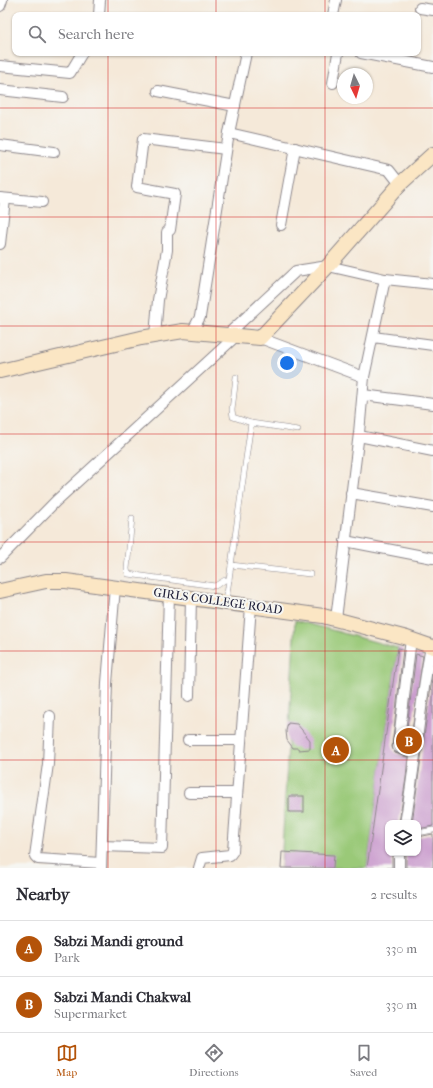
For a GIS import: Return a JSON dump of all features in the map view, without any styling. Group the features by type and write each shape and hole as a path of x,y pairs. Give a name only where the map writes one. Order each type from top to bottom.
{"street":[{"path":"0,6 2,0"},
{"path":"99,12 100,0"},
{"path":"334,12 336,0"},
{"path":"420,8 433,10"},
{"path":"0,66 70,73 80,56"},
{"path":"192,332 200,317 226,149 245,56"},
{"path":"333,83 338,56"},
{"path":"376,56 433,67"},
{"path":"0,90 63,97"},
{"path":"158,91 235,106"},
{"path":"229,133 389,170 400,184"},
{"path":"155,336 158,300 167,250 167,232 170,230 175,194 137,187 143,139 226,149"},
{"path":"0,145 54,152"},
{"path":"281,225 295,148"},
{"path":"260,338 328,266 400,184 433,154"},
{"path":"0,244 2,198 42,202"},
{"path":"0,558 56,501 232,335 296,271 328,266 385,279 433,284"},
{"path":"336,619 359,436 364,377 385,279"},
{"path":"0,371 183,331 260,338 364,377"},
{"path":"373,337 433,345"},
{"path":"362,395 433,404"},
{"path":"359,436 433,451"},
{"path":"351,493 433,507"},
{"path":"345,541 433,558"},
{"name":"GIRLS COLLEGE ROAD","path":"0,591 46,581 66,581 115,587 336,619 432,647"},
{"path":"50,716 48,764 35,856 38,859 101,866 107,683 115,587"},
{"path":"102,846 162,848 168,594"},
{"path":"189,696 191,597"},
{"path":"199,868 202,858 230,855 233,851 251,606"},
{"path":"411,640 398,746 403,750 416,752"},
{"path":"406,820 416,752 422,690 432,647"},
{"path":"188,740 241,740"},
{"path":"189,793 237,793"},
{"path":"399,856 399,868"}],"lane":[{"path":"236,377 232,410 233,417 251,423 298,430"},
{"path":"226,602 251,423"},
{"path":"132,518 127,569 128,574 215,586 225,580 229,580"},
{"path":"231,565 310,574"},
{"path":"421,832 433,830"}],"green space":[{"path":"295,620 398,648 367,868 281,868"}],"building":[{"path":"398,648 403,649 392,747 395,753 408,757 406,778 399,820 385,820 385,856 392,856 392,868 367,868"},
{"path":"416,654 423,656 410,744 405,744"},
{"path":"433,672 433,826 421,828 421,820 412,820"},
{"path":"288,723 297,724 310,740 310,749 299,750 298,748 293,748 287,740 286,731"},
{"path":"289,796 304,796 304,812 289,812"},
{"path":"433,834 433,868 406,868 406,856 421,856 421,836"},
{"path":"282,852 334,855 333,868 281,868"}],"place":[{"name":"Sabzi Mandi Chakwal","path":"409,741"},
{"name":"Sabzi Mandi ground","path":"336,750"}]}
